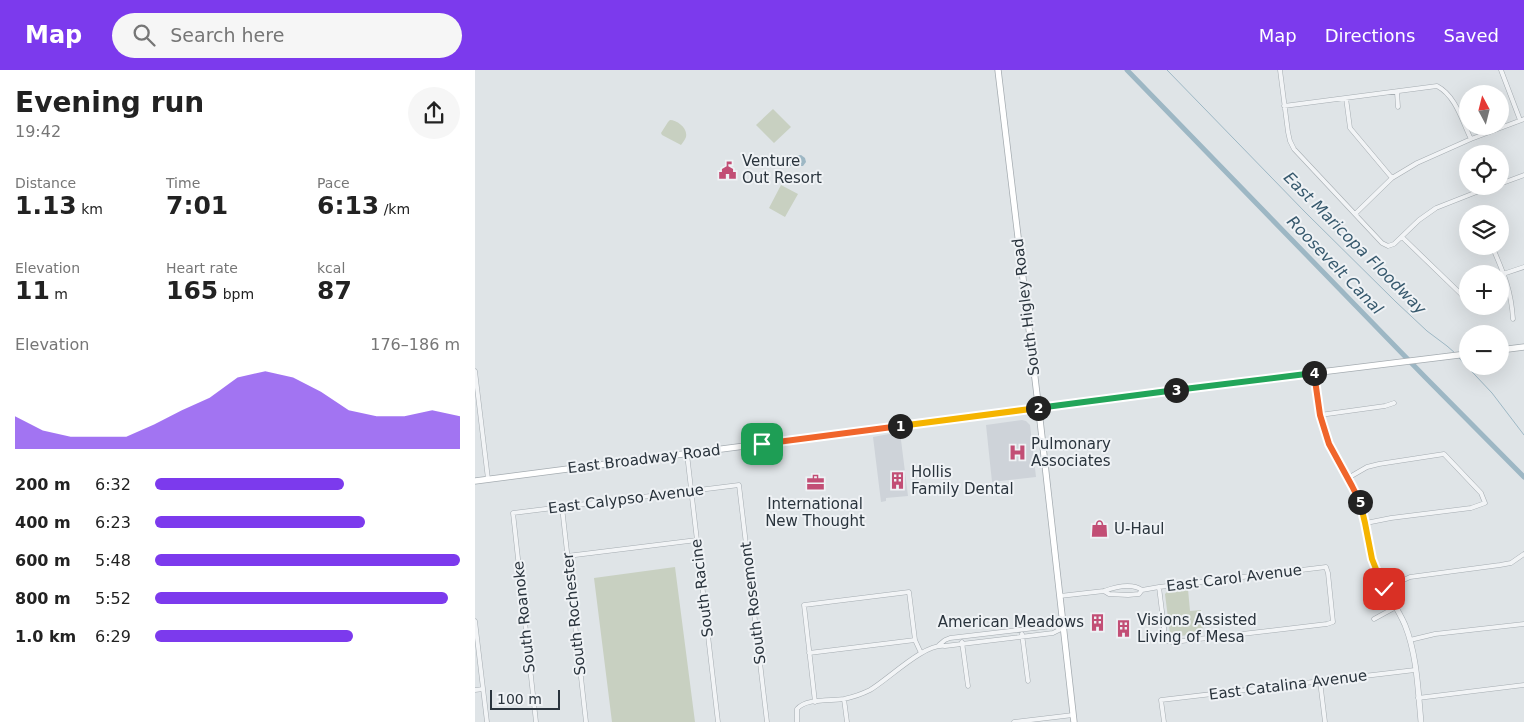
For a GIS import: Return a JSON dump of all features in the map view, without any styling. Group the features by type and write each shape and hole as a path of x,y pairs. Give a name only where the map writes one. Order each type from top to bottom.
{"main road":[{"name":"South Higley Road","path":"998,70 1039,408 1074,722"},
{"path":"1509,349 1524,347"},
{"name":"East Broadway Road","path":"475,481 1459,355"}],"street":[{"path":"1280,70 1290,141 1294,149 1382,243 1388,246 1394,244 1419,220 1436,208 1468,195"},
{"path":"1355,214 1392,178 1417,163 1471,139 1522,120 1501,70"},
{"path":"1284,106 1437,86 1445,90 1451,98 1471,139"},
{"path":"1397,92 1398,108"},
{"path":"1346,98 1349,128 1392,178"},
{"path":"1509,181 1524,175"},
{"path":"1402,237 1459,292"},
{"path":"1509,272 1524,267"},
{"path":"1509,286 1513,319"},
{"path":"475,371 487,479"},
{"path":"1315,372 1320,415 1329,444 1357,495 1372,559 1384,589 1396,607 1410,640 1421,722"},
{"path":"1320,415 1385,406 1393,402"},
{"name":"South Racine","path":"687,454 718,722"},
{"path":"1348,478 1379,464 1444,454 1481,492 1485,503 1471,508 1365,523"},
{"name":"East Calypso Avenue","path":"513,513 739,485"},
{"name":"South Rosemont","path":"739,485 767,722"},
{"name":"South Rochester","path":"561,507 586,722"},
{"name":"South Roanoke","path":"513,513 536,722"},
{"path":"567,556 697,540"},
{"path":"1384,589 1410,577 1511,563 1524,554"},
{"name":"East Carol Avenue","path":"1104,591 1109,594 1139,594 1143,590 1159,587 1326,567 1333,622 1173,642 1167,641 1159,587"},
{"name":"East Carol Avenue","path":"1060,596 1128,587 1138,587 1143,590"},
{"path":"815,702 804,605 909,592 915,640 921,653"},
{"path":"1374,619 1396,607"},
{"path":"475,621 487,722"},
{"path":"1410,640 1435,634 1524,624"},
{"path":"797,722 797,709 803,703 844,699 869,690 921,653 939,645 945,640 1052,626 1063,628"},
{"path":"939,645 945,646 1053,633 1063,628"},
{"path":"1022,630 1028,681"},
{"path":"962,637 968,686"},
{"path":"809,653 915,640"},
{"name":"East Catalina Avenue","path":"1164,722 1161,700 1415,670"},
{"path":"1320,681 1325,722"},
{"path":"1419,698 1524,685"},
{"path":"475,690 483,689"},
{"path":"844,699 847,722"},
{"path":"1014,722 1073,715"}],"shaded area":[{"path":"1022,420 1030,425 1036,477 992,482 986,425"},
{"path":"900,432 908,496 886,498 886,501 881,502 873,437"}],"green space":[{"path":"773,109 791,127 774,143 756,125"},
{"path":"670,120 679,123 684,128 686,137 681,145 661,133"},
{"path":"781,185 798,194 785,217 769,208"},
{"path":"675,567 695,722 612,722 594,578"},
{"path":"1188,589 1190,611 1201,610 1203,633 1173,637 1170,634 1165,594 1168,591"}],"water":[{"path":"801,155 805,158 806,162 803,166 788,166 788,158"}],"waterway":[{"name":"Roosevelt Canal","path":"1127,70 1524,477"},
{"name":"East Maricopa Floodway","path":"1167,70 1305,212 1396,302 1427,331 1455,353"},
{"name":"East Maricopa Floodway","path":"1475,375 1492,393 1524,435"}],"place":[{"name":"Venture Out Resort","path":"728,170"},
{"name":"Pulmonary Associates","path":"1017,453"},
{"name":"Hollis Family Dental","path":"897,481"},
{"name":"International New Thought","path":"815,483"},
{"name":"U-Haul","path":"1100,529"},
{"name":"American Meadows","path":"1098,622"},
{"name":"Visions Assisted Living of Mesa","path":"1123,629"}],"route":[{"path":"762,444 1315,372 1320,415 1329,444 1362,507 1372,559 1384,589"}]}
